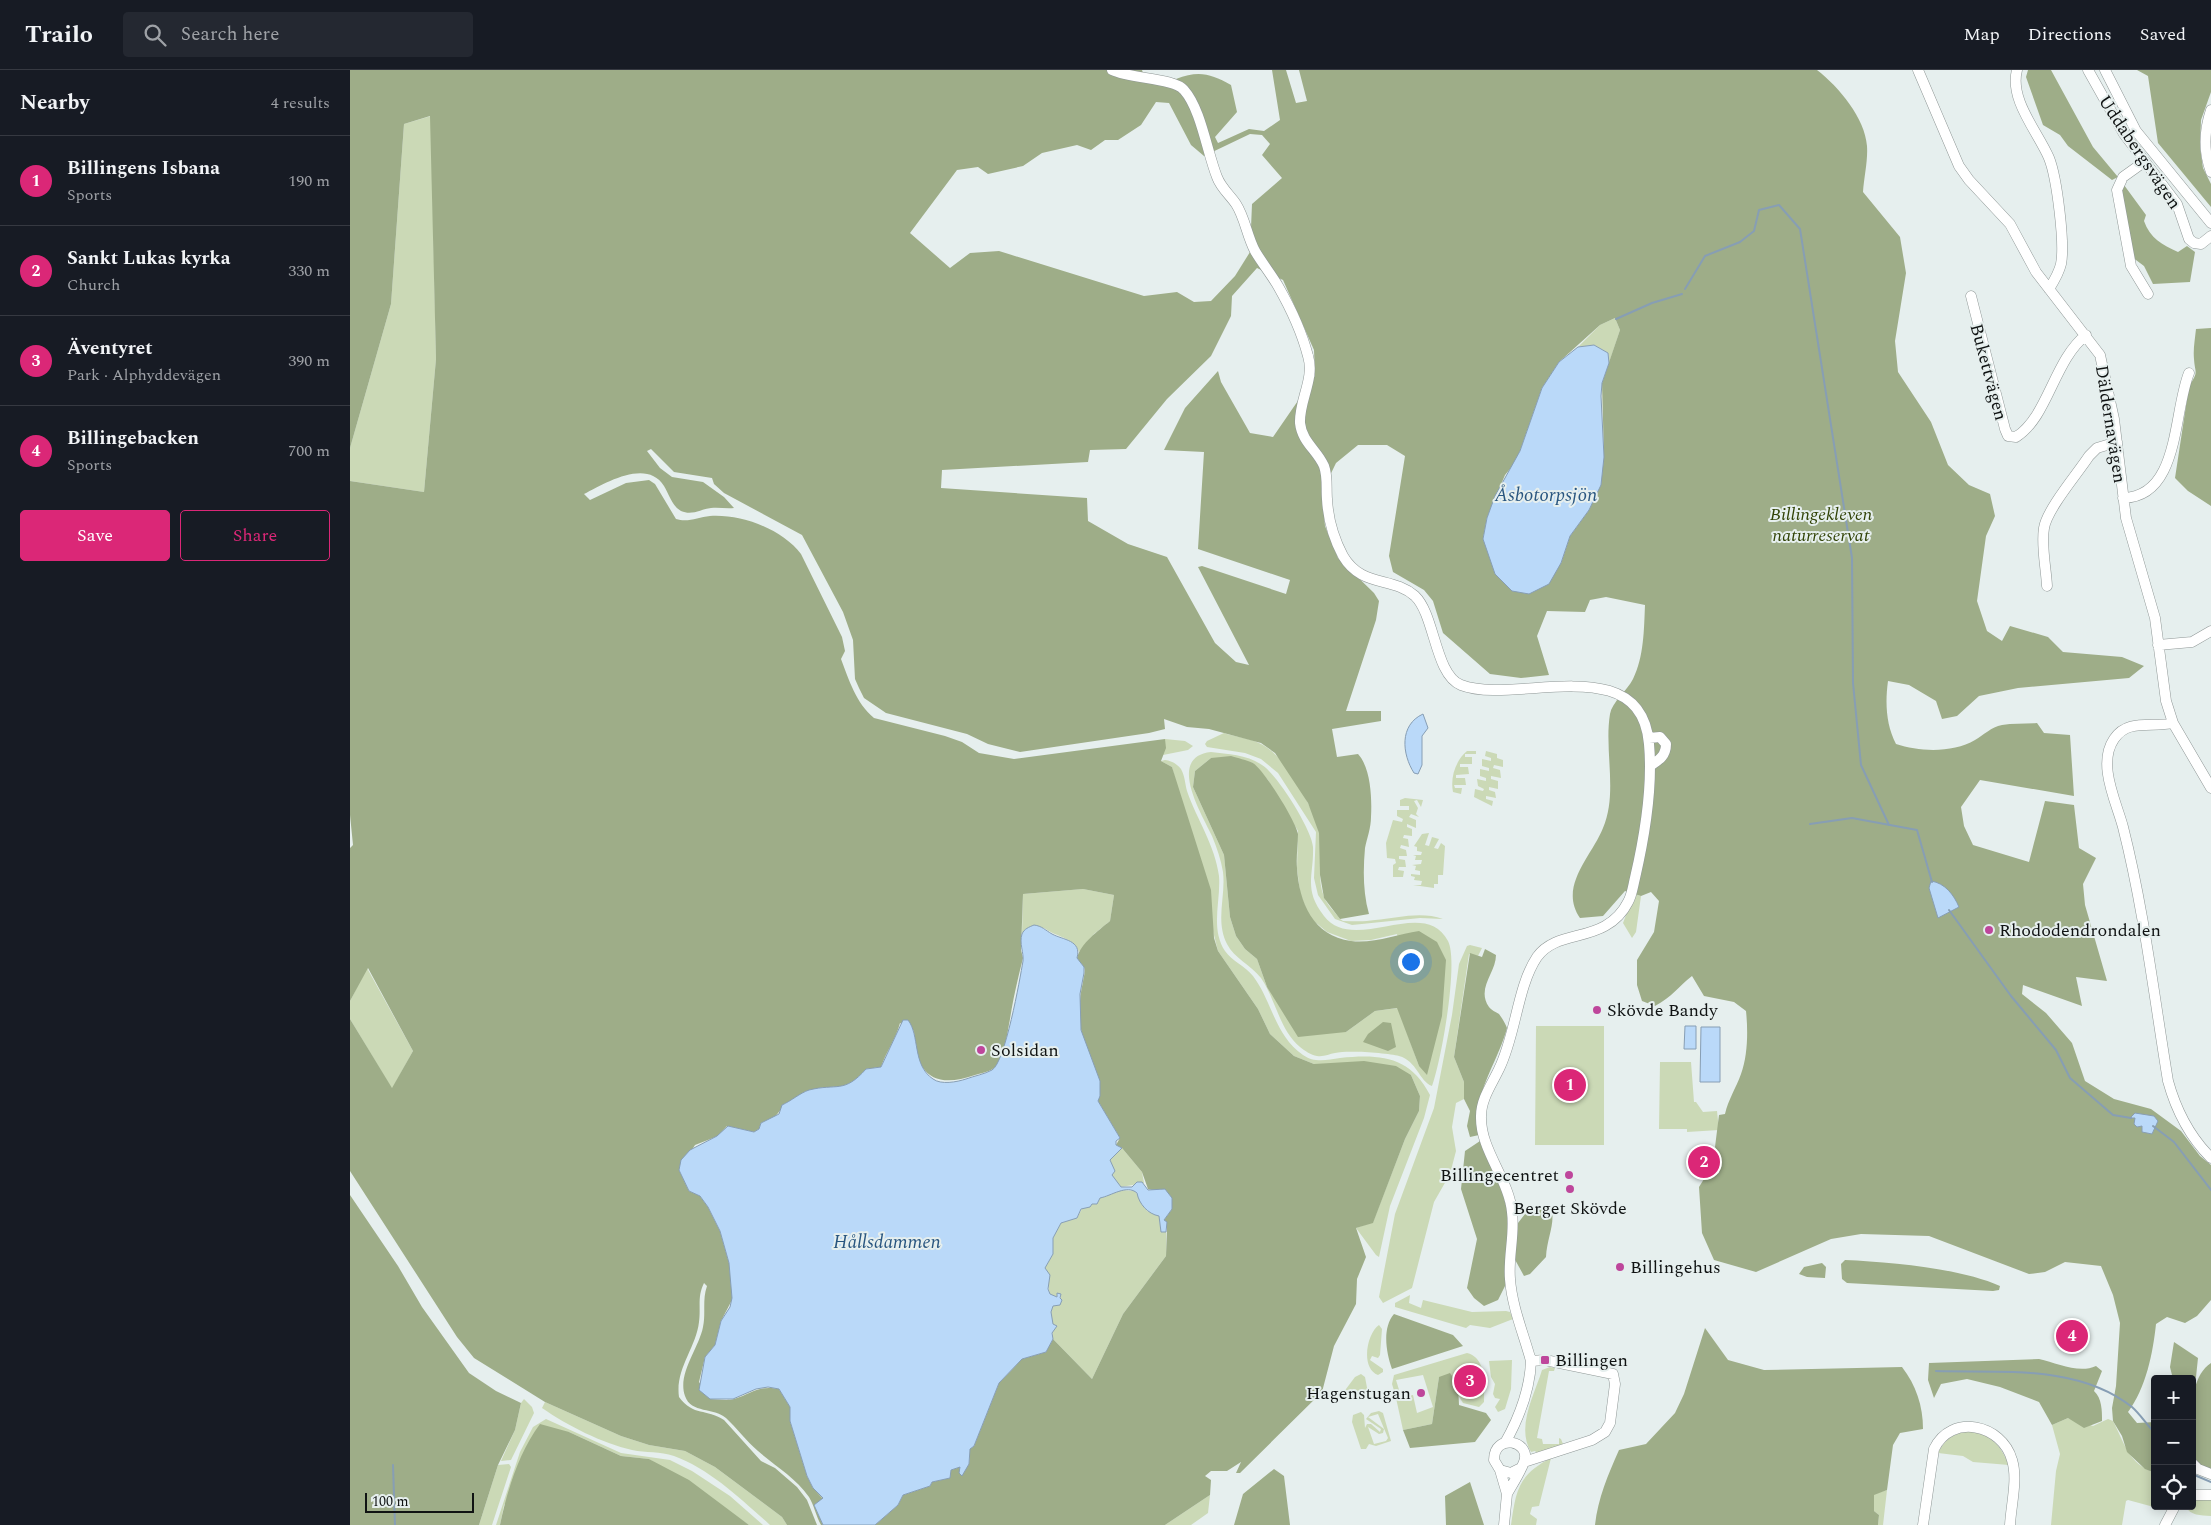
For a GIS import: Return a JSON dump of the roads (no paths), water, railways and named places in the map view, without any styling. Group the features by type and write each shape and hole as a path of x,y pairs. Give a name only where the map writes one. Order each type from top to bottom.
{"street":[{"path":"1112,70 1131,78 1176,84 1184,89 1190,100 1204,132 1218,180 1238,209 1254,249 1277,285 1309,357 1310,374 1300,414 1302,434 1325,468 1330,520 1339,547 1349,564 1360,575 1394,586 1414,596 1426,615 1444,665 1454,681 1460,685 1500,690 1564,685 1611,692 1628,701 1639,713 1649,738 1650,766 1646,818 1629,901 1616,918 1595,931 1551,944 1537,957 1527,980 1511,1041 1484,1099 1481,1111 1482,1129 1512,1212 1510,1284 1531,1361 1531,1374 1517,1423 1505,1443"},
{"name":"Däldernavägen","path":"1918,70 1960,166 1969,180 2010,224 2036,272 2094,345 2104,366 2117,442 2126,518 2152,602 2166,701 2173,723 2211,788"},
{"path":"2017,70 2014,79 2019,100 2044,147 2055,180 2062,252 2059,271 2049,289"},
{"name":"Uddabergsvägen","path":"2088,70 2124,134 2177,204 2189,239 2194,243 2201,244 2211,236"},
{"path":"2105,70 2136,131 2211,223"},
{"path":"2211,110 2205,136 2205,148 2211,172"},
{"path":"2144,162 2123,177 2117,190 2131,266 2148,294"},
{"name":"Bukettvägen","path":"1971,296 1988,371 2004,429 2008,436 2016,437 2030,424 2069,353 2086,335"},
{"path":"2123,498 2135,498 2145,493 2161,476 2171,452 2184,386 2189,373"},
{"path":"2047,586 2044,538 2049,514 2089,456 2097,448 2117,442"},
{"path":"2158,645 2192,642 2211,631"},
{"path":"2173,723 2138,724 2121,732 2109,748 2107,768 2134,876 2168,1081 2174,1101 2187,1129 2211,1158"},
{"path":"1649,738 1660,738 1666,744 1666,752 1660,760 1650,766"},
{"path":"1500,1470 1511,1473 1523,1465 1592,1440 1606,1432 1610,1423 1615,1384 1613,1374 1545,1360 1531,1361"},
{"path":"1507,1494 1523,1465 1524,1452 1521,1447 1517,1423"},
{"path":"1923,1525 1934,1450 1939,1440 1948,1432 1969,1426 1978,1427 1993,1433 2003,1442 2010,1453 2014,1469 2010,1525"},
{"path":"1504,1525 1507,1494 1500,1470 1496,1466 1494,1455 1500,1445 1505,1443 1514,1443 1521,1447"},
{"path":"2194,1465 2198,1469 2211,1474"},
{"path":"2196,1496 2211,1494"},
{"path":"2166,1525 2173,1510"}],"water":[{"name":"Åsbotorpsjön","path":"1594,345 1608,353 1609,363 1602,383 1601,396 1604,457 1601,485 1589,510 1570,536 1561,563 1549,584 1529,594 1512,591 1495,574 1483,539 1487,518 1495,496 1520,451 1542,388 1559,362 1578,347"},
{"path":"1423,714 1428,728 1422,736 1422,765 1418,774 1414,773 1410,765 1405,749 1405,740 1406,732 1410,725"},
{"path":"1931,881 1941,884 1948,890 1959,907 1938,918 1929,888"},
{"name":"Hållsdammen","path":"1034,925 1070,941 1077,948 1077,958 1084,967 1080,994 1081,1030 1100,1081 1098,1101 1120,1138 1116,1141 1116,1145 1122,1148 1110,1160 1115,1171 1112,1175 1121,1187 1132,1187 1137,1182 1142,1182 1148,1190 1165,1189 1172,1198 1172,1209 1164,1220 1167,1222 1166,1232 1161,1232 1159,1216 1148,1211 1140,1201 1137,1193 1129,1190 1119,1191 1100,1198 1097,1204 1081,1209 1077,1218 1061,1223 1053,1238 1053,1254 1045,1268 1050,1275 1048,1289 1050,1294 1057,1297 1057,1293 1061,1294 1060,1298 1062,1300 1060,1305 1053,1306 1051,1312 1053,1324 1057,1326 1052,1333 1053,1339 1046,1352 1022,1359 999,1383 974,1446 970,1449 969,1464 962,1476 959,1473 960,1467 951,1470 950,1478 932,1482 930,1486 903,1495 898,1505 875,1525 823,1525 814,1505 823,1498 813,1488 807,1476 790,1421 790,1407 779,1389 768,1387 756,1389 733,1399 710,1399 699,1390 705,1357 715,1345 721,1321 730,1307 732,1298 729,1263 720,1231 700,1196 689,1191 679,1170 681,1160 690,1150 717,1136 728,1126 754,1132 759,1129 761,1123 779,1114 782,1105 802,1093 819,1088 846,1085 866,1069 881,1067 903,1020 908,1020 912,1026 922,1066 926,1073 936,1081 954,1082 992,1070 1002,1053 1015,1002 1023,961 1022,934 1025,929"},
{"path":"1685,1026 1696,1026 1696,1049 1684,1049"},
{"path":"1701,1027 1720,1027 1720,1082 1700,1082"},
{"path":"2135,1113 2154,1116 2158,1121 2152,1134 2142,1132 2142,1126 2137,1127 2134,1124 2135,1118 2130,1118"}],"waterway":[{"path":"1685,289 1705,256 1740,242 1754,231 1759,210 1779,205 1800,229 1852,558 1853,683 1861,765 1889,825"},
{"path":"1616,319 1652,303 1682,294"},
{"path":"1810,824 1852,818 1917,830 1932,882"},
{"path":"1949,910 2011,996 2056,1050 2070,1078 2113,1115 2131,1118"},
{"path":"2153,1126 2174,1142 2211,1190"},
{"path":"1936,1371 2012,1372 2063,1377 2111,1393 2132,1407 2151,1428"},
{"path":"393,1465 395,1525"},
{"path":"2196,1476 2211,1482"}],"place":[{"name":"Rhododendrondalen","path":"1989,930"},
{"name":"Skövde Bandy","path":"1597,1010"},
{"name":"Solsidan","path":"981,1050"},
{"name":"Billingens Isbana","path":"1570,1085"},
{"name":"Sankt Lukas kyrka","path":"1704,1162"},
{"name":"Billingecentret","path":"1569,1175"},
{"name":"Berget Skövde","path":"1570,1189"},
{"name":"Billingehus","path":"1620,1267"},
{"name":"Billingebacken","path":"2072,1336"},
{"name":"Billingen","path":"1545,1360"},
{"name":"Äventyret","path":"1470,1381"},
{"name":"Hagenstugan","path":"1421,1393"}],"park label":[{"name":"Billingekleven naturreservat","path":"1821,524"}]}
